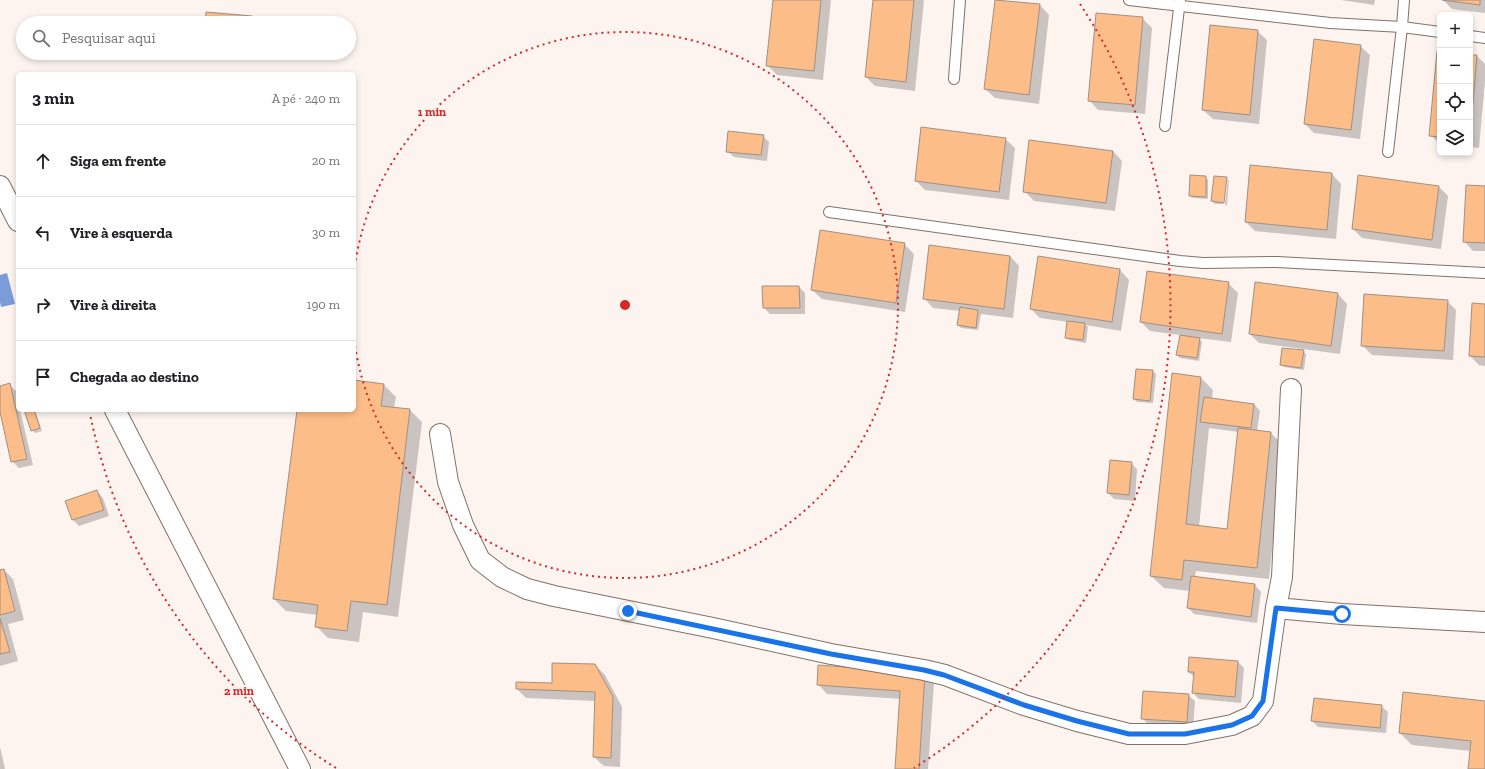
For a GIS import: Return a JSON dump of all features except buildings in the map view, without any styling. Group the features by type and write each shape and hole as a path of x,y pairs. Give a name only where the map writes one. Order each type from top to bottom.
{"street":[{"path":"0,186 16,217"},
{"path":"440,434 448,482 463,525 480,560 502,577 527,589 831,654 924,670 944,675 1024,705 1077,721 1129,734 1185,734 1232,725 1252,716 1263,701 1276,608 1282,577 1291,390"},
{"path":"116,412 300,769"},
{"path":"1276,608 1342,614 1485,622"}],"lane":[{"path":"954,79 960,0"},
{"path":"1129,0 1179,3 1330,23 1402,27 1437,32"},
{"path":"1388,152 1404,0"},
{"path":"1165,126 1179,3"},
{"path":"1473,36 1485,38"},
{"path":"829,212 1180,261 1202,263 1277,262 1485,273"}],"water":[{"path":"7,273 15,304 1,307 0,275"}],"route":[{"path":"628,611 831,654 924,670 944,675 1024,705 1077,721 1129,734 1185,734 1232,725 1252,716 1263,701 1276,608 1342,614"}]}
